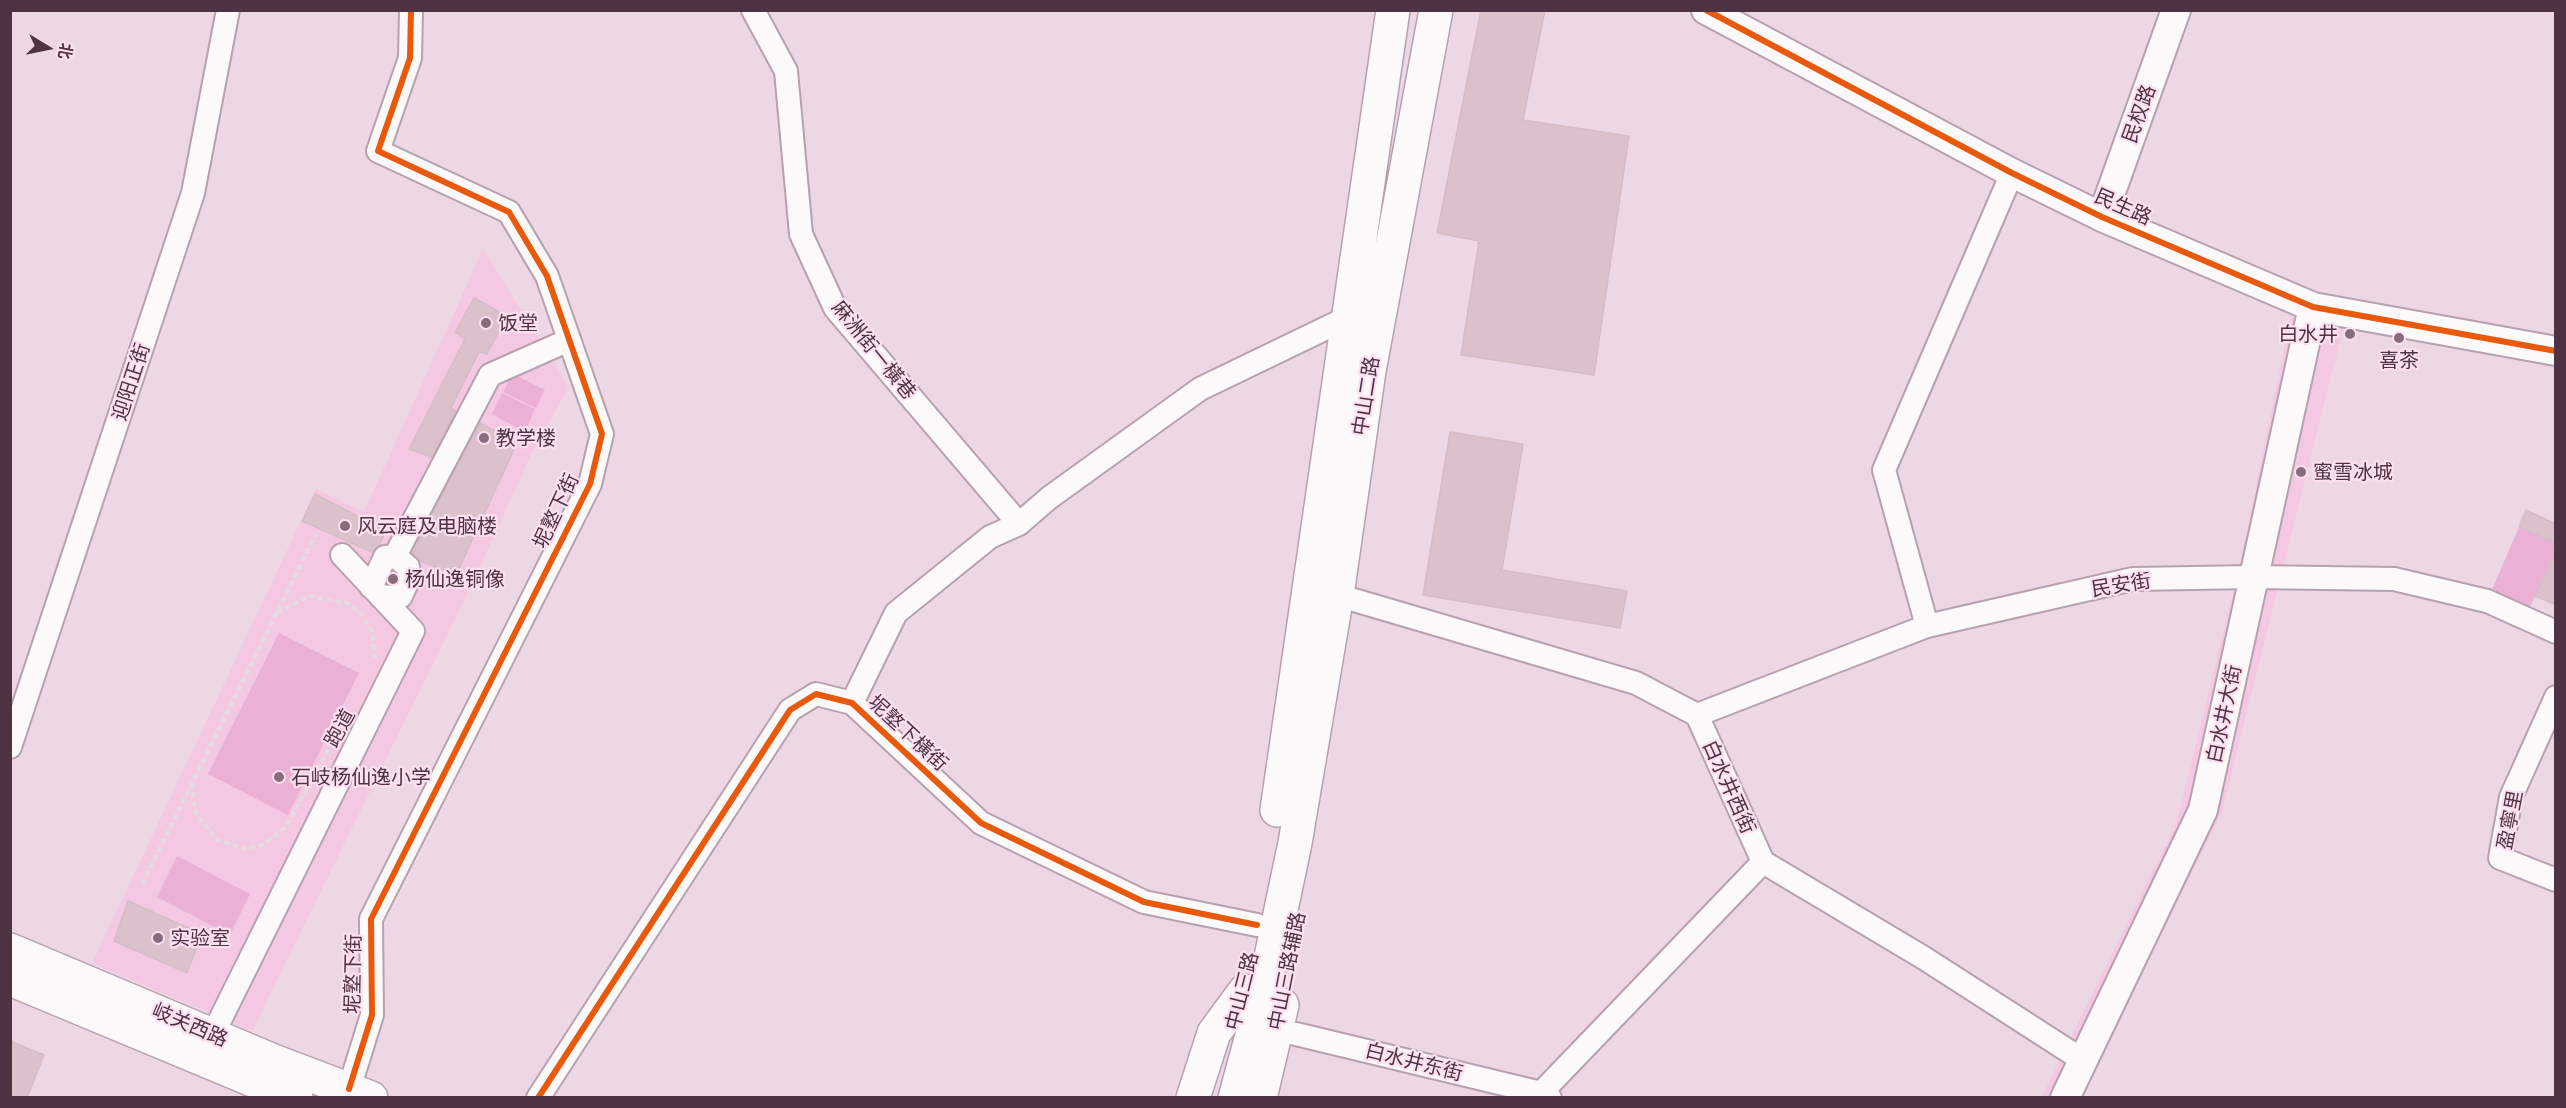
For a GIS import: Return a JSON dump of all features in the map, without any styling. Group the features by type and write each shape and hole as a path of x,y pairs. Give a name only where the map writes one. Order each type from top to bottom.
{"main road":[{"name":"中山二路","path":"1294,780 1349,317 1393,10"},
{"name":"中山二路","path":"1294,780 1337,595 1369,371 1436,10"},
{"name":"中山三路","path":"1235,1098 1263,995 1294,843 1294,780"},
{"name":"中山三路","path":"1214,1098 1245,990 1257,925 1294,780"},
{"name":"中山三路辅路","path":"1260,1098 1277,1031 1301,915 1294,843"},
{"name":"岐关西路","path":"10,950 276,1062 360,1094"},
{"name":"岐关西路","path":"10,979 275,1094"},
{"name":"中山三路辅路","path":"1193,1098 1214,1033 1245,990"}],"street":[{"name":"迎阳正街","path":"10,747 193,193 228,10"},
{"name":"坭墪下街","path":"360,1094 372,1015 371,919 590,484 602,434 547,276 509,212 378,151 410,58 411,10"},
{"name":"麻洲街一橫巷","path":"753,10 786,71 801,234 836,308 1019,524"},
{"name":"民生路","path":"1706,10 2012,173 2102,217 2313,307 2556,351"},
{"name":"民权路","path":"2102,217 2176,10"},
{"path":"1927,626 1884,470 2012,173"},
{"name":"白水井大街","path":"2066,1098 2203,810 2313,307"},
{"path":"852,703 896,613 990,537 1019,524 1049,498 1200,389 1349,317"},
{"path":"395,556 490,375 569,340"},
{"path":"213,1034 412,631 342,555"},
{"path":"395,556 408,567 409,579 400,596 376,592 385,557 395,556"},
{"name":"民安街","path":"1697,715 1927,626 2133,579 2254,577 2394,579 2487,601 2556,632"},
{"name":"白水井西街","path":"1337,595 1636,682 1697,715 1763,862"},
{"name":"坭墪下橫街","path":"538,1098 790,710 816,694 852,703 981,823 1144,902 1257,925"},
{"name":"盈寧里","path":"2556,697 2511,797 2500,858 2556,880"},
{"path":"1546,1095 1763,862 1924,958 2084,1061"},
{"name":"白水井东街","path":"1277,1031 1546,1095"}],"path":[{"path":"142,884 316,534"},
{"path":"277,613 309,596 347,603 361,613 372,632 375,657 372,667"}],"shaded area":[{"name":"石岐杨仙逸小学","path":"483,249 569,387 531,455 469,591 252,1031 92,963 316,489 364,512"},
{"path":"2291,316 2344,325 2222,812 2082,1097 2041,1098 2177,822 2241,560"},
{"path":"513,374 545,390 536,408 503,392"},
{"path":"502,393 535,409 525,432 492,414"},
{"path":"2519,527 2555,543 2555,551 2525,618 2487,601"},
{"path":"279,633 359,673 288,815 208,774"},
{"path":"177,856 250,894 230,935 157,897"}],"building":[{"path":"1481,10 1545,10 1523,120 1629,136 1594,375 1461,355 1479,241 1437,233"},
{"path":"474,298 507,316 487,354 479,352 451,408 456,411 432,457 409,449 465,339 455,332"},
{"path":"480,423 517,443 456,575 418,560 412,553"},
{"path":"1450,432 1523,444 1502,570 1627,591 1620,628 1423,595"},
{"name":"风云庭及电脑楼","path":"315,494 386,531 379,545 372,552 302,521"},
{"path":"2526,510 2556,524 2556,543 2519,527"},
{"path":"2556,551 2556,605 2535,596"},
{"name":"实验室","path":"128,901 202,934 187,973 114,941"},
{"path":"10,1041 44,1055 27,1098 10,1098"}],"cycle path":[{"path":"349,1089 372,1015 371,919 590,484 602,434 547,276 509,212 378,151 410,58 411,10"},
{"path":"1706,10 2012,173 2102,217 2313,307 2556,351"},
{"path":"538,1098 790,710 816,694 852,703 981,823 1144,902 1257,925"}],"place":[{"name":"饭堂","path":"486,323"},
{"name":"白水井","path":"2350,334"},
{"name":"喜茶","path":"2399,338"},
{"name":"教学楼","path":"484,438"},
{"name":"蜜雪冰城","path":"2301,472"},
{"name":"风云庭及电脑楼","path":"345,526"},
{"name":"杨仙逸铜像","path":"393,579"},
{"name":"石岐杨仙逸小学","path":"279,777"},
{"name":"实验室","path":"158,938"}]}
